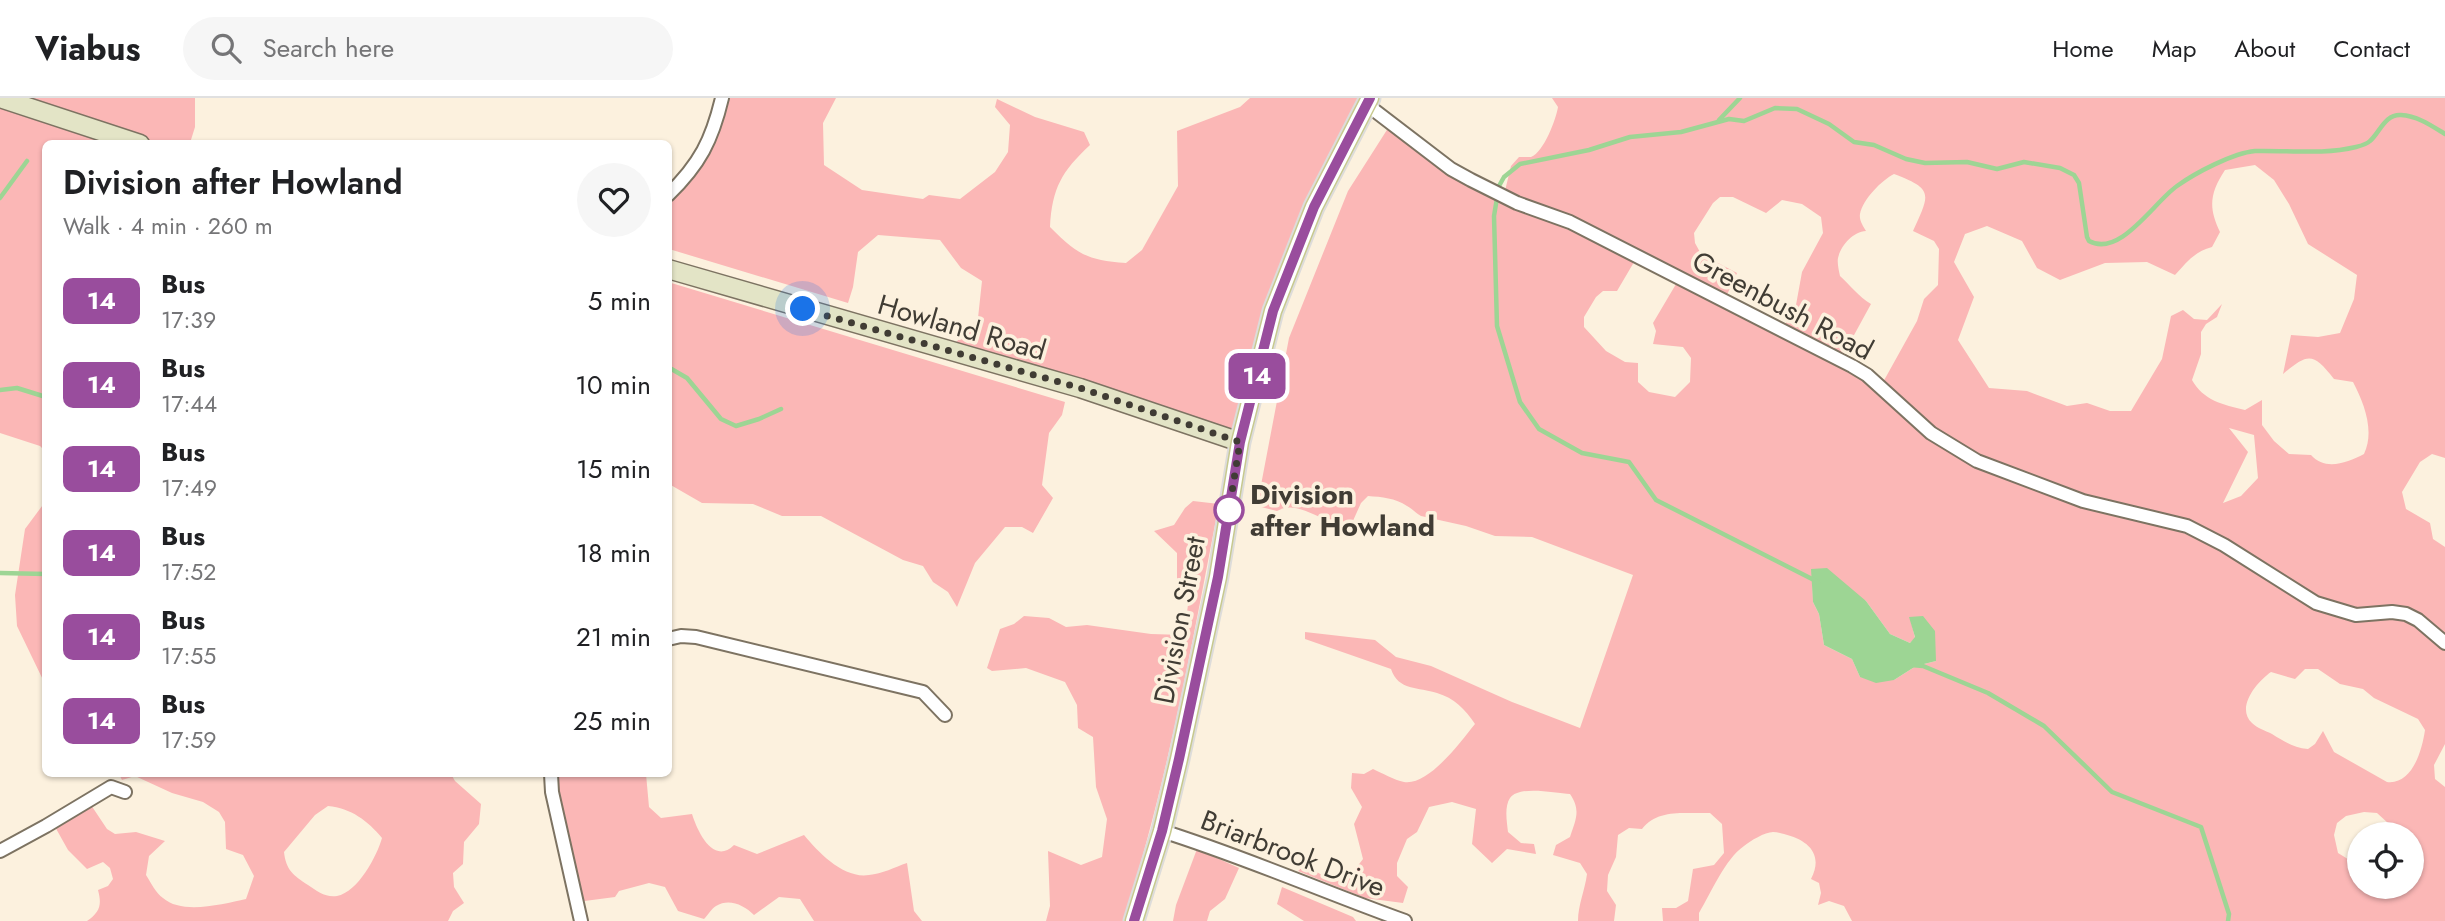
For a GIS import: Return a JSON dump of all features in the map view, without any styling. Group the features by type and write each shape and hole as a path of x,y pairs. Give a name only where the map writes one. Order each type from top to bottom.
{"main road":[{"name":"Division Street","path":"1134,921 1162,831 1218,577 1240,442 1273,311 1314,207 1368,101"}],"street":[{"path":"0,98 128,140"},
{"path":"672,191 688,176 705,150 722,98"},
{"name":"Greenbush Road","path":"1368,101 1451,169 1487,189 1570,222 1867,374 1931,433 1977,461 2083,501 2187,526 2224,545 2316,603 2356,615 2392,612 2406,614 2445,643"},
{"name":"Howland Road","path":"672,270 1080,388 1240,442"},
{"path":"672,638 696,637 923,692 945,715"},
{"path":"551,777 552,792 581,921"},
{"path":"0,851 111,787 125,792"},
{"name":"Briarbrook Drive","path":"1162,831 1219,849 1405,921"}],"shaded area":[{"path":"0,98 26,104 29,98 195,98 195,127 191,140 42,140 42,448 0,433"},
{"path":"729,98 836,98 823,123 824,165 862,190 923,199 929,195 960,199 995,172 1008,152 1010,125 995,107 997,99 1035,117 1084,132 1090,145 1072,163 1060,181 1053,201 1050,227 1076,250 1092,258 1126,263 1142,250 1178,186 1177,131 1240,107 1250,98 1360,98 1324,164 1279,268 1245,375 1256,377 1244,434 950,349 978,318 982,281 961,268 940,240 878,235 858,252 848,303 672,250 672,198 691,180 708,156"},
{"path":"1552,98 2445,98 2445,458 2432,454 2420,462 2402,492 2406,509 2430,523 2433,539 2445,547 2445,744 2434,765 2435,779 2445,787 2445,921 1852,921 1844,906 1829,901 1818,905 1821,893 1819,883 1811,879 1816,862 1807,844 1773,832 1750,842 1731,859 1699,913 1699,921 1663,921 1662,908 1676,908 1688,901 1693,869 1714,865 1724,853 1722,824 1710,813 1682,813 1664,815 1649,822 1642,829 1629,828 1618,835 1616,857 1608,875 1607,891 1616,905 1614,921 1578,921 1587,874 1580,863 1553,855 1556,845 1570,837 1576,820 1575,805 1570,794 1538,791 1515,794 1510,798 1506,810 1508,832 1521,843 1534,844 1536,854 1507,849 1492,863 1472,844 1476,809 1452,802 1429,807 1417,832 1407,839 1397,863 1397,876 1408,887 1403,903 1365,898 1298,871 1305,865 1327,878 1347,880 1363,859 1354,824 1362,807 1351,788 1352,773 1364,774 1373,769 1400,781 1414,781 1424,777 1444,761 1475,724 1463,709 1449,698 1404,685 1391,669 1305,639 1305,632 1375,640 1396,657 1431,666 1512,702 1580,728 1633,575 1532,537 1495,536 1421,516 1402,503 1388,498 1368,496 1361,503 1352,523 1334,522 1298,509 1284,508 1277,511 1257,506 1289,338 1348,191 1392,122 1461,175 1504,195 1511,166 1519,157 1536,154 1552,127 1558,107","holes":["2255,165 2274,180 2308,244 2357,275 2354,299 2340,333 2318,337 2291,335 2283,374 2299,362 2310,358 2321,364 2334,379 2353,382 2361,399 2368,427 2364,454 2336,464 2323,463 2311,455 2289,454 2274,441 2262,425 2262,400 2245,410 2221,404 2197,387 2192,380 2201,354 2201,332 2206,324 2217,317 2222,304 2207,320 2194,319 2183,310 2171,316 2162,359 2131,411 2110,411 2087,403 2067,406 2027,391 1989,388 1958,340 1974,297 1954,262 1965,234 1987,226 2022,241 2037,268 2060,280 2105,263 2147,262 2175,275 2196,255 2212,247 2220,232 2212,200 2225,170","1894,174 1916,184 1925,194 1923,209 1913,231 1934,241 1939,249 1938,285 1924,299 1917,321 1882,384 1842,357 1871,304 1840,276 1838,260 1848,240 1866,231 1860,214 1869,196","1720,197 1733,197 1766,213 1782,200 1802,204 1821,217 1823,233 1802,272 1796,305 1782,330 1725,299 1737,273 1701,254 1695,243 1694,233 1713,203","1637,257 1679,279 1653,323 1656,331 1653,344 1683,347 1691,358 1690,382 1675,397 1649,392 1638,382 1638,363 1625,362 1606,351 1584,327 1584,317 1596,297 1603,291 1617,291","2229,428 2254,435 2258,478 2241,496 2223,503 2248,452","1812,569 1866,601 1890,634 1910,643 1915,638 1910,617 1936,661 1916,666 1894,680 1860,677 1852,659 1824,645 1819,614 1813,602","2305,669 2318,669 2340,684 2363,689 2374,698 2418,719 2425,730 2418,756 2409,772 2403,778 2387,782 2334,752 2323,731 2315,744 2308,749 2290,744 2254,725 2247,717 2247,702 2260,682 2271,672 2295,679"]},
{"path":"672,283 1065,402 1062,415 1049,433 1042,485 1053,498 1033,533 1022,527 1005,527 975,563 957,607 948,592 933,582 923,566 903,560 821,516 782,516 753,504 702,503 672,486"},
{"path":"1193,501 1219,504 1166,766 1123,921 1046,921 1050,906 1048,851 1081,865 1102,857 1107,819 1096,787 1093,737 1078,728 1077,705 1065,682 1026,668 992,671 987,668 1000,629 1014,624 1024,616 1049,618 1066,627 1087,625 1151,634 1184,635 1189,597 1177,585 1177,553 1154,531 1174,525"},
{"path":"42,506 42,678 17,626 15,595 25,529"},
{"path":"1827,568 1866,601 1890,634 1910,643 1915,637 1909,617 1923,616 1935,631 1936,661 1916,666 1894,680 1876,683 1860,677 1852,659 1824,645 1819,614 1813,602 1811,569"},
{"path":"137,777 453,777 481,804 479,824 464,842 463,864 453,873 454,887 464,903 453,911 448,921 87,921 99,908 98,890 108,886 113,879 110,868 103,862 87,869 68,850 54,825 89,802 107,829 115,834 136,832 165,841 149,856 146,875 158,893 171,903 203,907 246,899 254,876 243,855 226,849 225,822 219,812 203,802 172,793","holes":["328,806 344,809 358,816 382,838 376,854 359,881 345,893 337,896 325,895 294,875 286,863 284,852 315,815"]},
{"path":"552,777 646,777 649,807 661,818 692,814 707,843 719,851 734,845 757,854 804,835 825,857 850,873 874,874 907,863 914,911 922,921 814,921 800,899 779,897 754,915 746,908 726,903 714,907 704,919 678,911 665,887 649,883 619,891 615,897 577,902"},
{"path":"1197,849 1239,868 1225,899 1210,911 1207,921 1173,921 1176,905"},
{"path":"1282,887 1353,917 1356,921 1304,921 1277,904"}],"waterway":[{"path":"1719,120 1740,98"},
{"path":"1818,582 1656,500 1629,462 1582,453 1539,429 1520,402 1497,326 1494,216 1499,186 1504,177 1520,164 1589,150 1630,137 1681,132 1729,119 1744,121 1775,108 1797,109 1829,124 1854,142 1874,145 1906,159 1925,163 1967,162 1997,169 2024,162 2060,168 2074,175 2079,183 2087,237 2089,241 2101,244 2113,242 2136,226 2177,186 2214,164 2236,155 2255,151 2318,152 2356,147 2369,142 2387,120 2395,115 2419,119 2445,134"},
{"path":"0,198 27,161"},
{"path":"672,369 687,378 721,419 736,426 781,409"},
{"path":"0,390 17,388 42,396"},
{"path":"0,573 42,574"},
{"path":"1911,665 1923,666 1988,693 2044,726 2112,792 2201,827 2229,914 2228,921"}],"bus line":[{"name":"14","path":"1134,921 1162,831 1179,759 1218,577 1240,442 1273,311 1314,207 1370,98"}],"place":[{"name":"Division after Howland","path":"1229,510"}],"route":[{"path":"803,309 1080,388 1240,442 1227,523 1229,510"}]}
